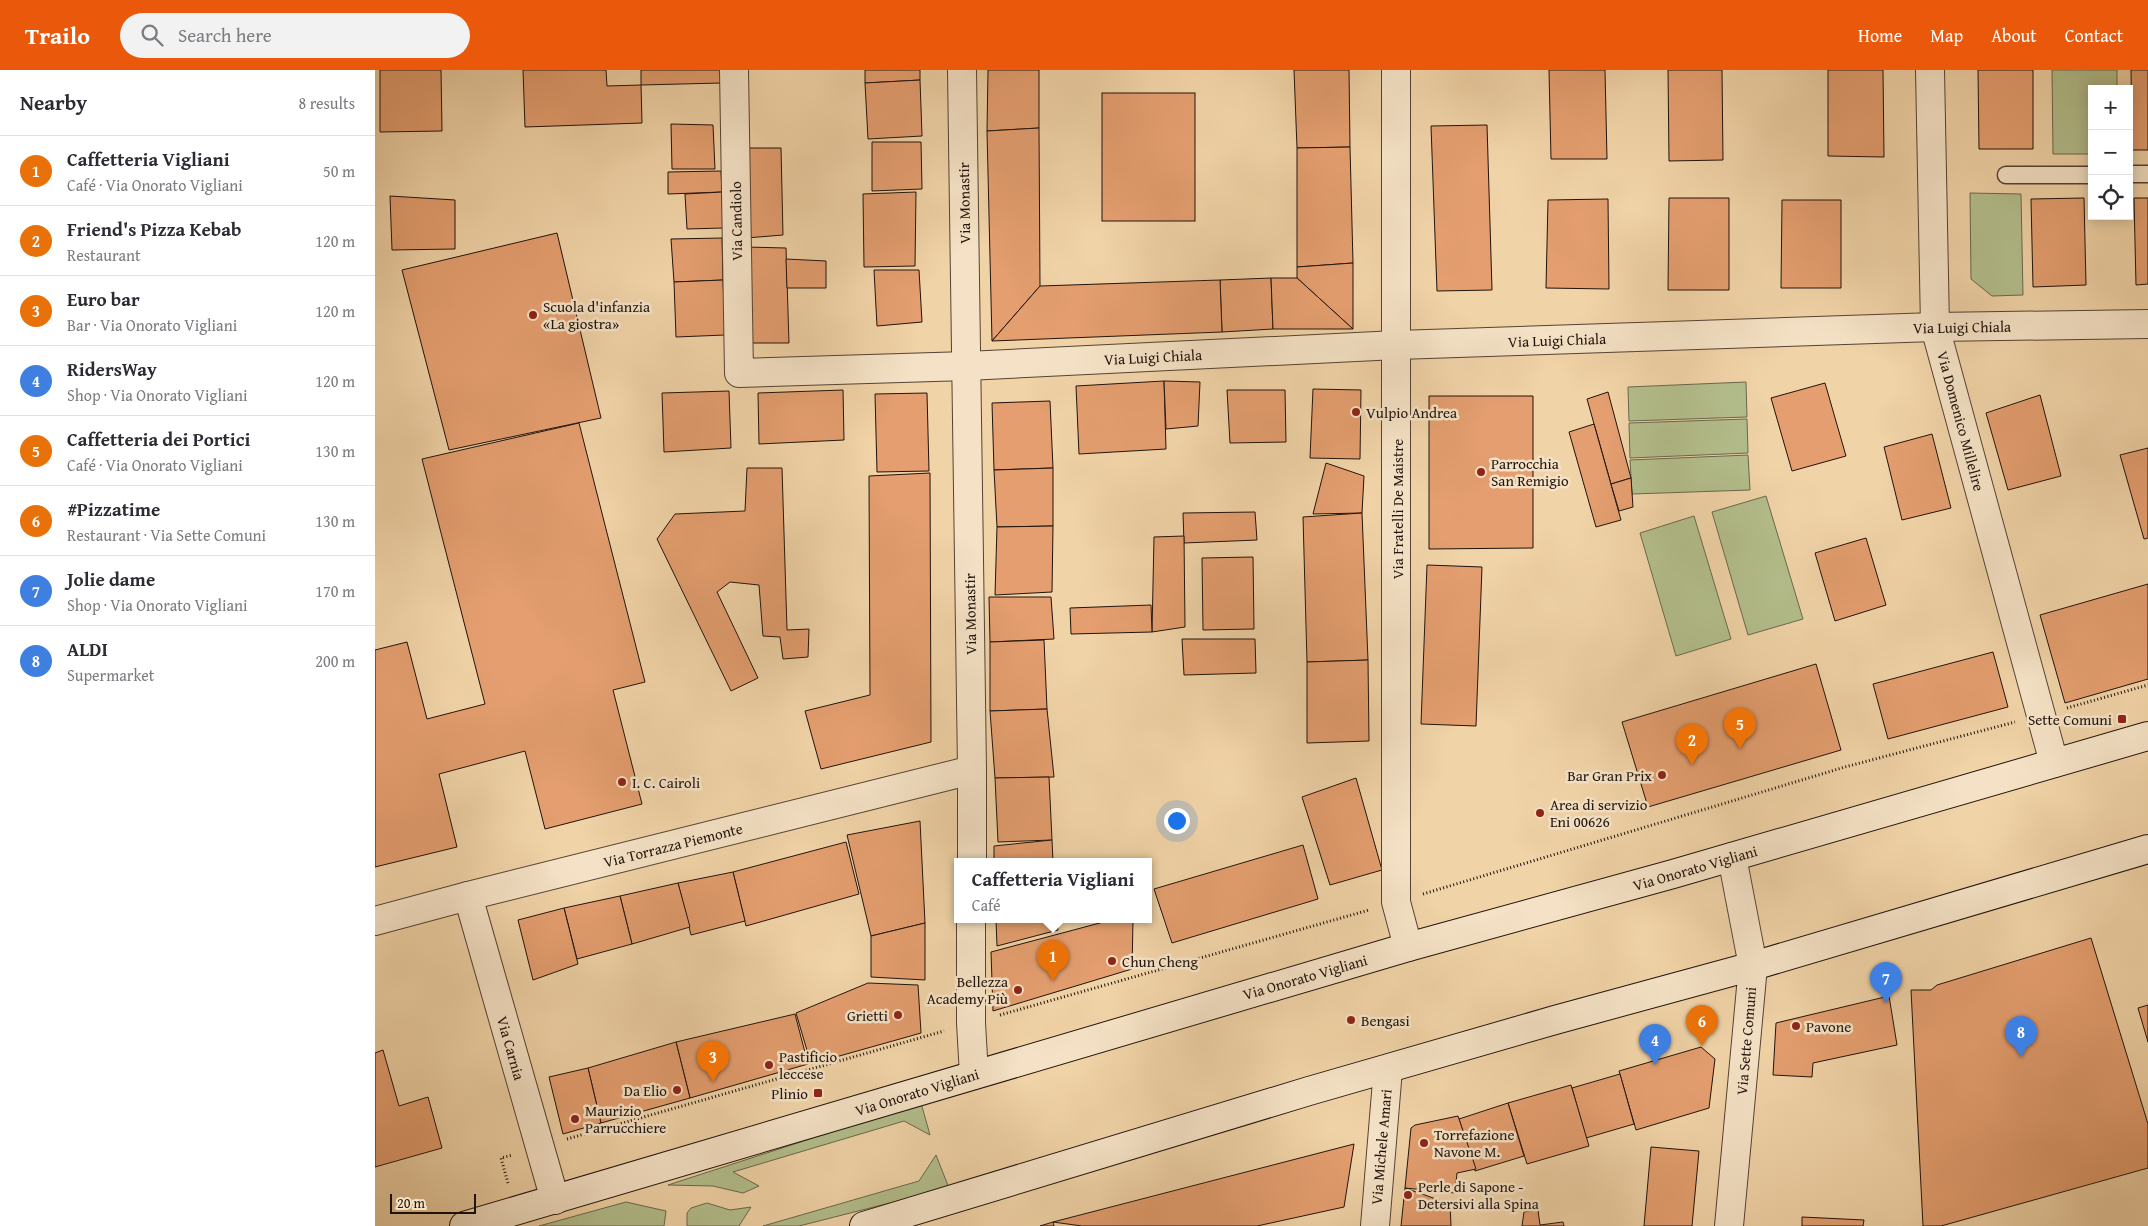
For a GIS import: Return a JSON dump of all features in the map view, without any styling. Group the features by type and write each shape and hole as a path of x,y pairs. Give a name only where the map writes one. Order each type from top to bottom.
{"street":[{"name":"Via Candiolo","path":"734,70 739,373 967,366"},
{"name":"Via Monastir","path":"962,70 972,858"},
{"name":"Via Fratelli De Maistre","path":"1396,70 1396,902 1408,947"},
{"name":"Via Domenico Millelire","path":"1930,70 1935,327 2054,764"},
{"name":"Via Luigi Chiala","path":"967,366 1397,345 1935,327 2148,324"},
{"name":"Via Onorato Vigliani","path":"464,1226 1408,947 1732,857 2148,736"},
{"name":"Via Torrazza Piemonte","path":"375,921 972,770"},
{"path":"869,1225 1388,1069 1555,1020 1753,966 2148,849"},
{"name":"Via Sette Comuni","path":"1729,1226 1753,966 1732,857"},
{"name":"Via Carnia","path":"468,896 555,1200"},
{"path":"971,923 971,1023 974,1075"},
{"name":"Via Michele Amari","path":"1375,1226 1388,1069"}],"lane":[{"path":"2007,175 2088,174"},
{"path":"2133,174 2148,174"}],"path":[{"path":"517,1211 501,1158 1396,902 1845,767 2148,685"}],"green space":[{"path":"2052,70 2117,70 2117,85 2088,85 2088,154 2053,154"},
{"path":"1970,193 2021,194 2023,295 1992,296 1971,279"},
{"path":"1746,382 1747,417 1629,421 1628,387"},
{"path":"1747,419 1748,453 1630,458 1629,423"},
{"path":"1748,455 1750,490 1632,494 1630,460"},
{"path":"1766,496 1803,619 1748,635 1712,512"},
{"path":"1694,516 1731,639 1676,656 1640,533"},
{"path":"921,1103 930,1135 904,1121 733,1172 759,1186 743,1193 713,1186 668,1185"},
{"path":"936,1155 949,1188 799,1226 763,1226 919,1181"},
{"path":"626,1202 666,1211 664,1226 539,1226"},
{"path":"707,1203 730,1210 751,1207 739,1226 687,1226 687,1213 691,1208"}],"building":[{"path":"380,70 441,70 442,131 380,132"},
{"path":"523,70 606,70 607,86 641,85 642,123 525,127"},
{"path":"641,70 721,70 721,83 641,85"},
{"path":"865,70 920,70 920,80 865,83"},
{"path":"988,70 1039,70 1039,128 987,131"},
{"path":"1294,70 1349,70 1350,147 1297,148"},
{"path":"1549,70 1605,70 1607,159 1551,159"},
{"path":"1668,70 1722,70 1723,160 1669,161"},
{"path":"1828,70 1883,70 1884,157 1828,156"},
{"path":"1978,70 2033,70 2033,149 1979,149"},
{"path":"2131,70 2148,70 2148,150 2133,150 2133,85 2131,85"},
{"path":"920,80 922,136 868,139 865,83"},
{"path":"1102,93 1195,93 1195,221 1102,221"},
{"path":"671,124 713,125 715,169 672,169"},
{"path":"1487,125 1492,290 1437,291 1431,126"},
{"path":"1039,128 1040,286 992,341 987,131"},
{"path":"872,142 921,142 922,189 872,191"},
{"path":"1350,147 1353,263 1297,267 1297,148"},
{"path":"744,148 781,148 783,235 746,238"},
{"path":"721,171 722,192 668,194 668,172"},
{"path":"722,192 723,228 687,229 685,194"},
{"path":"916,192 915,266 864,267 863,194"},
{"path":"390,196 455,200 455,249 392,250"},
{"path":"1669,198 1729,198 1729,290 1668,290"},
{"path":"2084,198 2086,285 2033,287 2031,199"},
{"path":"2134,198 2148,198 2148,284 2136,285"},
{"path":"1608,199 1609,289 1546,288 1548,200"},
{"path":"1782,200 1841,200 1841,288 1781,288"},
{"path":"557,233 601,418 449,450 402,270"},
{"path":"722,238 723,280 674,282 671,239"},
{"path":"745,247 786,248 789,343 746,343"},
{"path":"786,259 826,261 826,288 787,288"},
{"path":"1353,263 1353,329 1297,278 1297,267"},
{"path":"874,270 919,270 922,322 877,326"},
{"path":"1271,278 1273,329 1222,332 1220,280"},
{"path":"1271,278 1297,278 1353,329 1273,329"},
{"path":"723,280 725,335 676,337 674,282"},
{"path":"1220,280 1222,332 992,341 1040,286"},
{"path":"1164,381 1166,449 1079,454 1076,386"},
{"path":"1164,381 1200,382 1198,426 1166,429"},
{"path":"1825,383 1846,456 1792,471 1771,398"},
{"path":"1313,389 1361,390 1360,459 1310,458"},
{"path":"843,390 844,440 759,444 758,393"},
{"path":"1227,390 1285,390 1286,442 1230,443"},
{"path":"729,391 731,448 664,452 662,393"},
{"path":"1608,392 1631,478 1611,484 1587,399"},
{"path":"927,393 929,471 877,472 875,394"},
{"path":"2040,395 2061,476 2008,490 1986,413"},
{"name":"Parrocchia San Remigio","path":"1429,396 1533,396 1533,548 1429,549"},
{"path":"1050,401 1053,468 994,470 992,403"},
{"path":"579,423 645,682 613,690 642,804 545,829 525,751 439,774 457,847 375,867 375,650 407,642 427,719 485,704 422,459"},
{"path":"1594,424 1621,520 1596,527 1569,432"},
{"path":"1932,434 1951,508 1902,520 1884,447"},
{"path":"2148,448 2148,538 2144,539 2120,455"},
{"path":"1326,463 1364,476 1362,513 1313,514"},
{"path":"747,468 782,468 787,630 809,629 808,657 783,659 780,637 763,636 759,585 730,582 717,592 758,678 731,691 657,539 675,514 745,511"},
{"path":"1053,468 1053,526 997,527 994,470"},
{"path":"930,473 931,742 821,769 805,711 870,695 869,476"},
{"path":"1631,478 1633,507 1619,511 1611,484"},
{"path":"1255,512 1257,540 1184,543 1183,513"},
{"path":"1362,513 1368,660 1307,662 1303,517"},
{"path":"1053,526 1052,592 995,595 997,527"},
{"path":"1184,536 1185,627 1152,632 1154,537"},
{"path":"1866,538 1886,605 1835,621 1815,553"},
{"path":"1253,557 1254,629 1203,630 1202,558"},
{"path":"1427,565 1482,567 1476,726 1421,724"},
{"path":"2148,584 2148,679 2065,703 2040,615"},
{"path":"989,597 1051,597 1054,639 990,642"},
{"path":"1151,605 1152,632 1071,634 1070,608"},
{"path":"1182,639 1255,639 1256,673 1184,675"},
{"path":"1044,640 1047,709 990,711 990,642"},
{"path":"1993,652 2008,707 1888,739 1873,684"},
{"path":"1368,660 1369,741 1307,743 1307,662"},
{"path":"1816,664 1841,750 1648,807 1622,722"},
{"path":"1047,709 1054,777 995,778 990,711"},
{"path":"1049,777 1052,840 998,842 995,778"},
{"path":"1356,778 1382,870 1330,885 1302,797"},
{"path":"920,821 925,923 871,936 847,835"},
{"path":"1052,840 1053,858 994,858 994,846"},
{"path":"846,842 859,894 746,926 733,872"},
{"path":"1303,845 1318,899 1172,943 1154,889"},
{"path":"733,872 745,921 691,935 678,883"},
{"path":"678,883 690,927 632,944 620,896"},
{"path":"620,896 632,944 577,959 564,908"},
{"path":"564,908 578,964 533,980 518,920"},
{"path":"925,923 925,980 871,977 871,936"},
{"path":"996,923 1057,923 1058,930 997,946"},
{"path":"1100,923 1133,923 1132,969 993,1011 991,952"},
{"path":"2091,938 2148,1124 2148,1168 1941,1226 1923,1226 1911,990 1931,990 1937,985"},
{"path":"868,983 918,985 921,1033 811,1064 796,1013"},
{"path":"1889,996 1897,1045 1813,1063 1812,1077 1773,1075 1776,1023"},
{"path":"2148,1005 2148,1042 2138,1008"},
{"path":"795,1014 808,1064 690,1098 676,1042"},
{"path":"676,1042 690,1098 601,1123 588,1068"},
{"path":"1701,1047 1715,1059 1709,1108 1636,1130 1619,1071"},
{"path":"383,1050 399,1106 428,1097 442,1148 375,1167 375,1053"},
{"path":"588,1068 601,1123 563,1134 549,1077"},
{"path":"1620,1074 1634,1124 1586,1138 1572,1088"},
{"path":"1571,1085 1589,1146 1527,1164 1508,1103"},
{"path":"1508,1103 1524,1156 1475,1171 1459,1119"},
{"path":"1458,1116 1476,1169 1457,1173 1455,1193 1405,1188 1411,1128 1415,1125"},
{"path":"1354,1144 1344,1207 1257,1226 1082,1226 1053,1222"},
{"path":"1651,1147 1699,1151 1692,1226 1644,1226"},
{"path":"1405,1188 1450,1204 1451,1226 1401,1226"},
{"path":"1538,1210 1540,1225 1563,1222 1564,1226 1522,1226 1524,1212"},
{"path":"1802,1217 1864,1220 1863,1226 1802,1226"},
{"path":"1053,1222 1054,1226 1040,1226"}],"place":[{"name":"Scuola d'infanzia «La giostra»","path":"533,315"},
{"name":"Vulpio Andrea","path":"1356,412"},
{"name":"Parrocchia San Remigio","path":"1481,472"},
{"name":"Sette Comuni","path":"2122,719"},
{"name":"Caffetteria dei Portici","path":"1740,749"},
{"name":"Friend's Pizza Kebab","path":"1692,765"},
{"name":"Bar Gran Prix","path":"1662,775"},
{"name":"I. C. Cairoli","path":"622,782"},
{"name":"Area di servizio Eni 00626","path":"1540,813"},
{"name":"Chun Cheng","path":"1112,961"},
{"name":"Caffetteria Vigliani","path":"1053,981"},
{"name":"Bellezza Academy Più","path":"1018,990"},
{"name":"Jolie dame","path":"1886,1003"},
{"name":"Grietti","path":"898,1015"},
{"name":"Bengasi","path":"1351,1020"},
{"name":"Pavone","path":"1796,1026"},
{"name":"#Pizzatime","path":"1702,1046"},
{"name":"ALDI","path":"2021,1057"},
{"name":"Pastificio leccese","path":"769,1065"},
{"name":"RidersWay","path":"1655,1065"},
{"name":"Euro bar","path":"713,1082"},
{"name":"Da Elio","path":"677,1090"},
{"name":"Plinio","path":"818,1093"},
{"name":"Maurizio Parrucchiere","path":"575,1119"},
{"name":"Torrefazione Navone M.","path":"1424,1143"},
{"name":"Perle di Sapone - Detersivi alla Spina","path":"1408,1195"}]}
